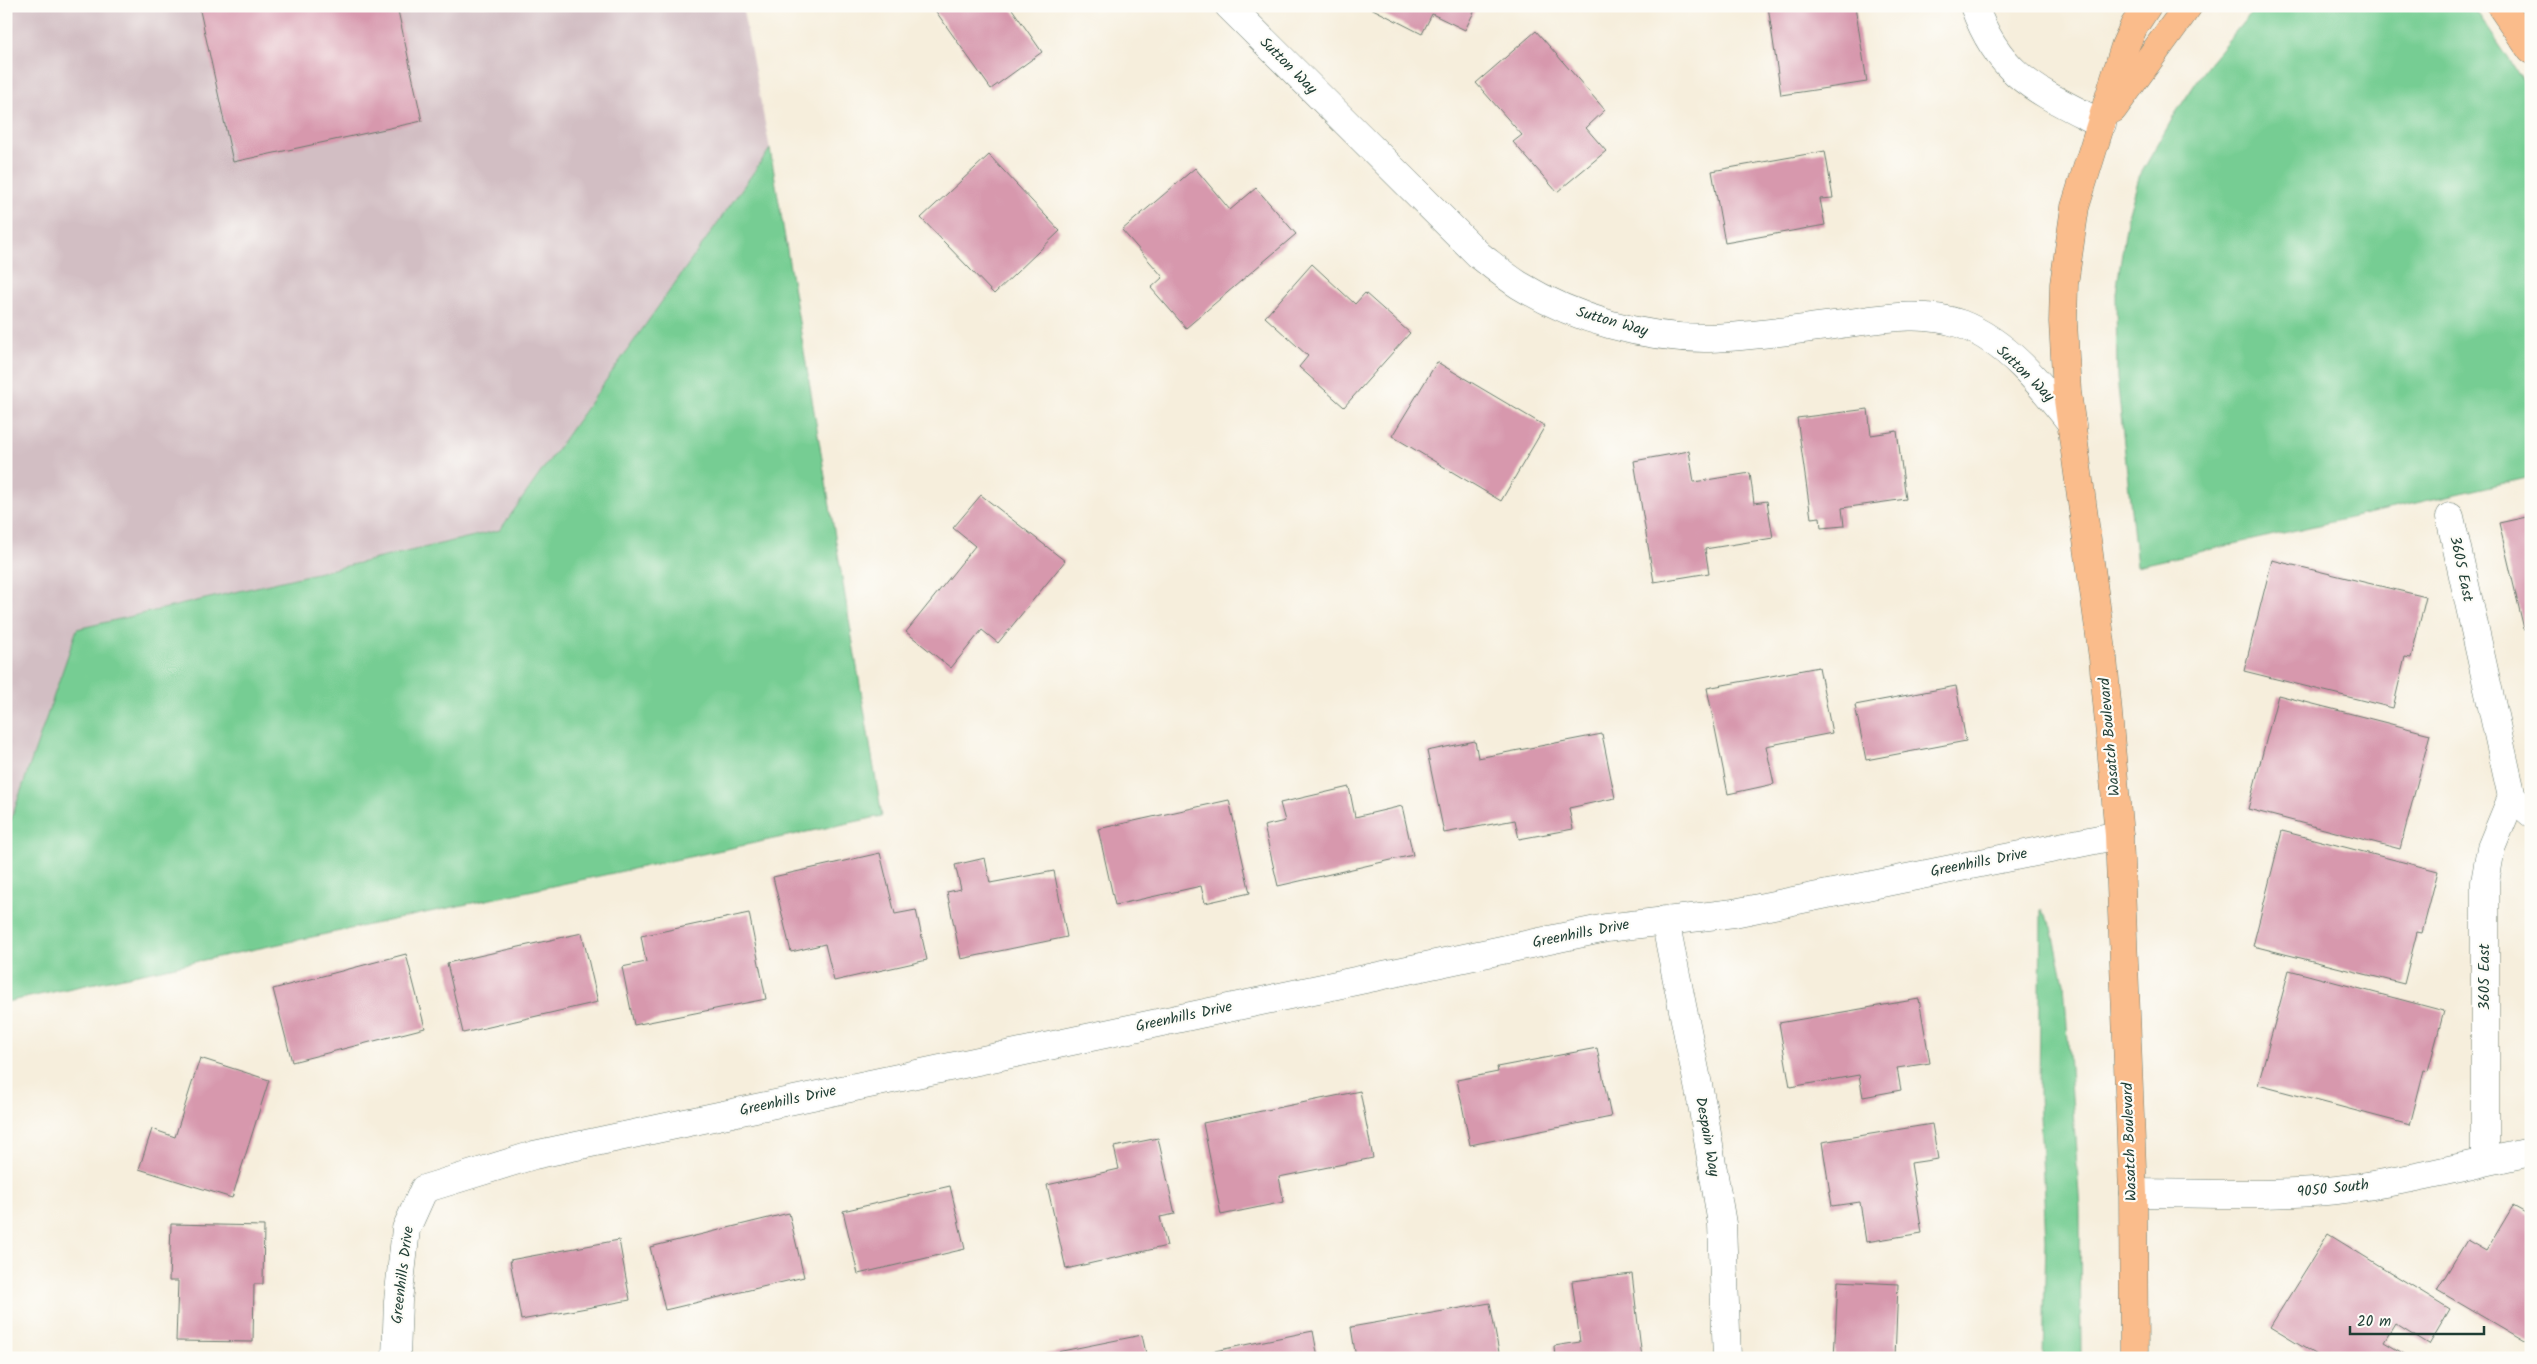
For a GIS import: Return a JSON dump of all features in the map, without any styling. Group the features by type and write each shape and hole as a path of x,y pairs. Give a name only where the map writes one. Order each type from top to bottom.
{"main road":[{"name":"Wasatch Boulevard","path":"2134,1358 2133,1193 2119,834 2103,658 2065,357 2064,284 2075,207 2102,124 2124,46 2147,6"},
{"name":"Wasatch Boulevard","path":"2102,124 2188,6"},
{"path":"2501,6 2531,50"}],"street":[{"name":"Sutton Way","path":"1228,6 1479,255 1518,284 1549,300 1593,318 1656,334 1684,338 1736,336 1903,317 1941,319 1977,331 2016,360 2042,386 2072,424"},
{"path":"1974,6 1987,38 2012,71 2030,86 2102,124"},
{"name":"3605 East","path":"2450,517 2521,805 2491,848 2485,882 2485,1161"},
{"name":"Greenhills Drive","path":"396,1358 398,1301 406,1229 424,1189 544,1152 1606,928 1734,913 2119,834"},
{"name":"Despain Way","path":"1664,920 1703,1110 1722,1224 1727,1358"},
{"name":"9050 South","path":"2133,1193 2258,1194 2337,1190 2375,1185 2531,1152"}],"shaded area":[{"path":"6,6 742,6 770,149 500,530 77,629 6,834"}],"green space":[{"path":"2257,6 2473,6 2531,92 2531,477 2137,566 2117,378 2116,293 2127,220 2139,177 2175,114 2209,63"},
{"path":"770,149 882,816 6,1002 6,834 77,629 500,530"},
{"path":"2041,909 2052,927 2064,983 2080,1209 2081,1358 2043,1358 2046,1240 2039,1095"}],"building":[{"path":"199,6 397,6 422,121 233,162"},
{"path":"932,6 1010,6 1042,52 991,89"},
{"path":"1367,6 1477,6 1465,30 1432,14 1422,34"},
{"path":"1768,6 1855,6 1867,82 1781,95"},
{"path":"1536,31 1605,110 1586,128 1606,151 1557,192 1513,142 1522,135 1476,83"},
{"path":"1825,151 1833,198 1820,199 1825,225 1725,243 1712,171"},
{"path":"989,155 1060,231 994,294 921,218"},
{"path":"1195,168 1230,210 1256,188 1296,234 1186,328 1151,288 1163,277 1122,230"},
{"path":"1312,264 1355,304 1365,293 1410,333 1344,407 1299,367 1308,356 1265,317"},
{"path":"1437,362 1545,426 1501,501 1392,436"},
{"path":"1868,409 1871,435 1897,431 1906,499 1842,508 1844,526 1821,528 1820,517 1811,518 1797,418"},
{"path":"1689,451 1694,482 1750,473 1754,503 1767,501 1773,538 1705,549 1709,573 1654,582 1634,461"},
{"path":"981,495 1065,561 998,643 982,630 951,668 906,632 975,546 953,528"},
{"path":"2531,516 2531,627 2524,629 2499,523"},
{"path":"2272,560 2426,597 2411,658 2405,657 2393,708 2244,671"},
{"path":"1819,667 1832,733 1766,746 1774,784 1728,794 1707,688"},
{"path":"1956,686 1966,741 1866,760 1855,705"},
{"path":"2278,695 2430,734 2400,849 2248,809"},
{"path":"1602,734 1615,798 1569,808 1573,829 1519,839 1515,820 1444,833 1427,751 1475,741 1478,758"},
{"path":"1349,787 1355,817 1402,806 1413,855 1278,886 1264,826 1285,821 1280,803"},
{"path":"1229,800 1250,893 1205,903 1201,886 1115,905 1098,829"},
{"path":"2282,831 2438,871 2422,933 2417,932 2404,984 2253,946"},
{"path":"880,853 895,914 916,910 927,960 834,981 825,944 791,952 773,877"},
{"path":"985,858 990,883 1054,871 1067,937 961,959 947,892 961,889 955,865"},
{"path":"749,913 766,999 634,1025 622,967 646,962 641,936"},
{"path":"582,933 598,1002 463,1033 447,963"},
{"path":"406,954 425,1028 292,1062 273,989"},
{"path":"2289,970 2444,1011 2428,1071 2424,1070 2410,1125 2258,1085"},
{"path":"1919,999 1930,1063 1897,1068 1901,1090 1863,1097 1859,1075 1790,1087 1779,1023"},
{"path":"1597,1048 1611,1117 1470,1145 1457,1080 1498,1072 1497,1067"},
{"path":"200,1058 269,1080 232,1198 139,1169 152,1129 175,1137"},
{"path":"1360,1091 1373,1158 1279,1177 1284,1202 1221,1215 1203,1123"},
{"path":"1932,1124 1938,1159 1911,1163 1922,1233 1866,1242 1860,1202 1832,1206 1822,1142"},
{"path":"1158,1138 1175,1214 1160,1217 1167,1246 1066,1269 1047,1185 1119,1169 1114,1147"},
{"path":"950,1186 965,1249 858,1274 843,1211"},
{"path":"2513,1206 2531,1216 2531,1345 2437,1290 2467,1240 2486,1251"},
{"path":"789,1213 804,1277 665,1310 650,1247"},
{"path":"171,1224 264,1226 263,1284 254,1284 253,1342 176,1341 178,1281 169,1281"},
{"path":"2328,1234 2450,1309 2429,1345 2395,1324 2384,1342 2411,1358 2321,1358 2270,1327"},
{"path":"619,1240 630,1300 521,1320 510,1260"},
{"path":"1632,1274 1642,1358 1555,1358 1554,1346 1580,1342 1572,1281"},
{"path":"1838,1281 1898,1284 1895,1358 1834,1358"},
{"path":"1490,1303 1500,1358 1356,1358 1351,1327"},
{"path":"1313,1331 1318,1358 1185,1358 1185,1357"},
{"path":"1142,1335 1147,1358 1032,1358 1032,1357"}]}
